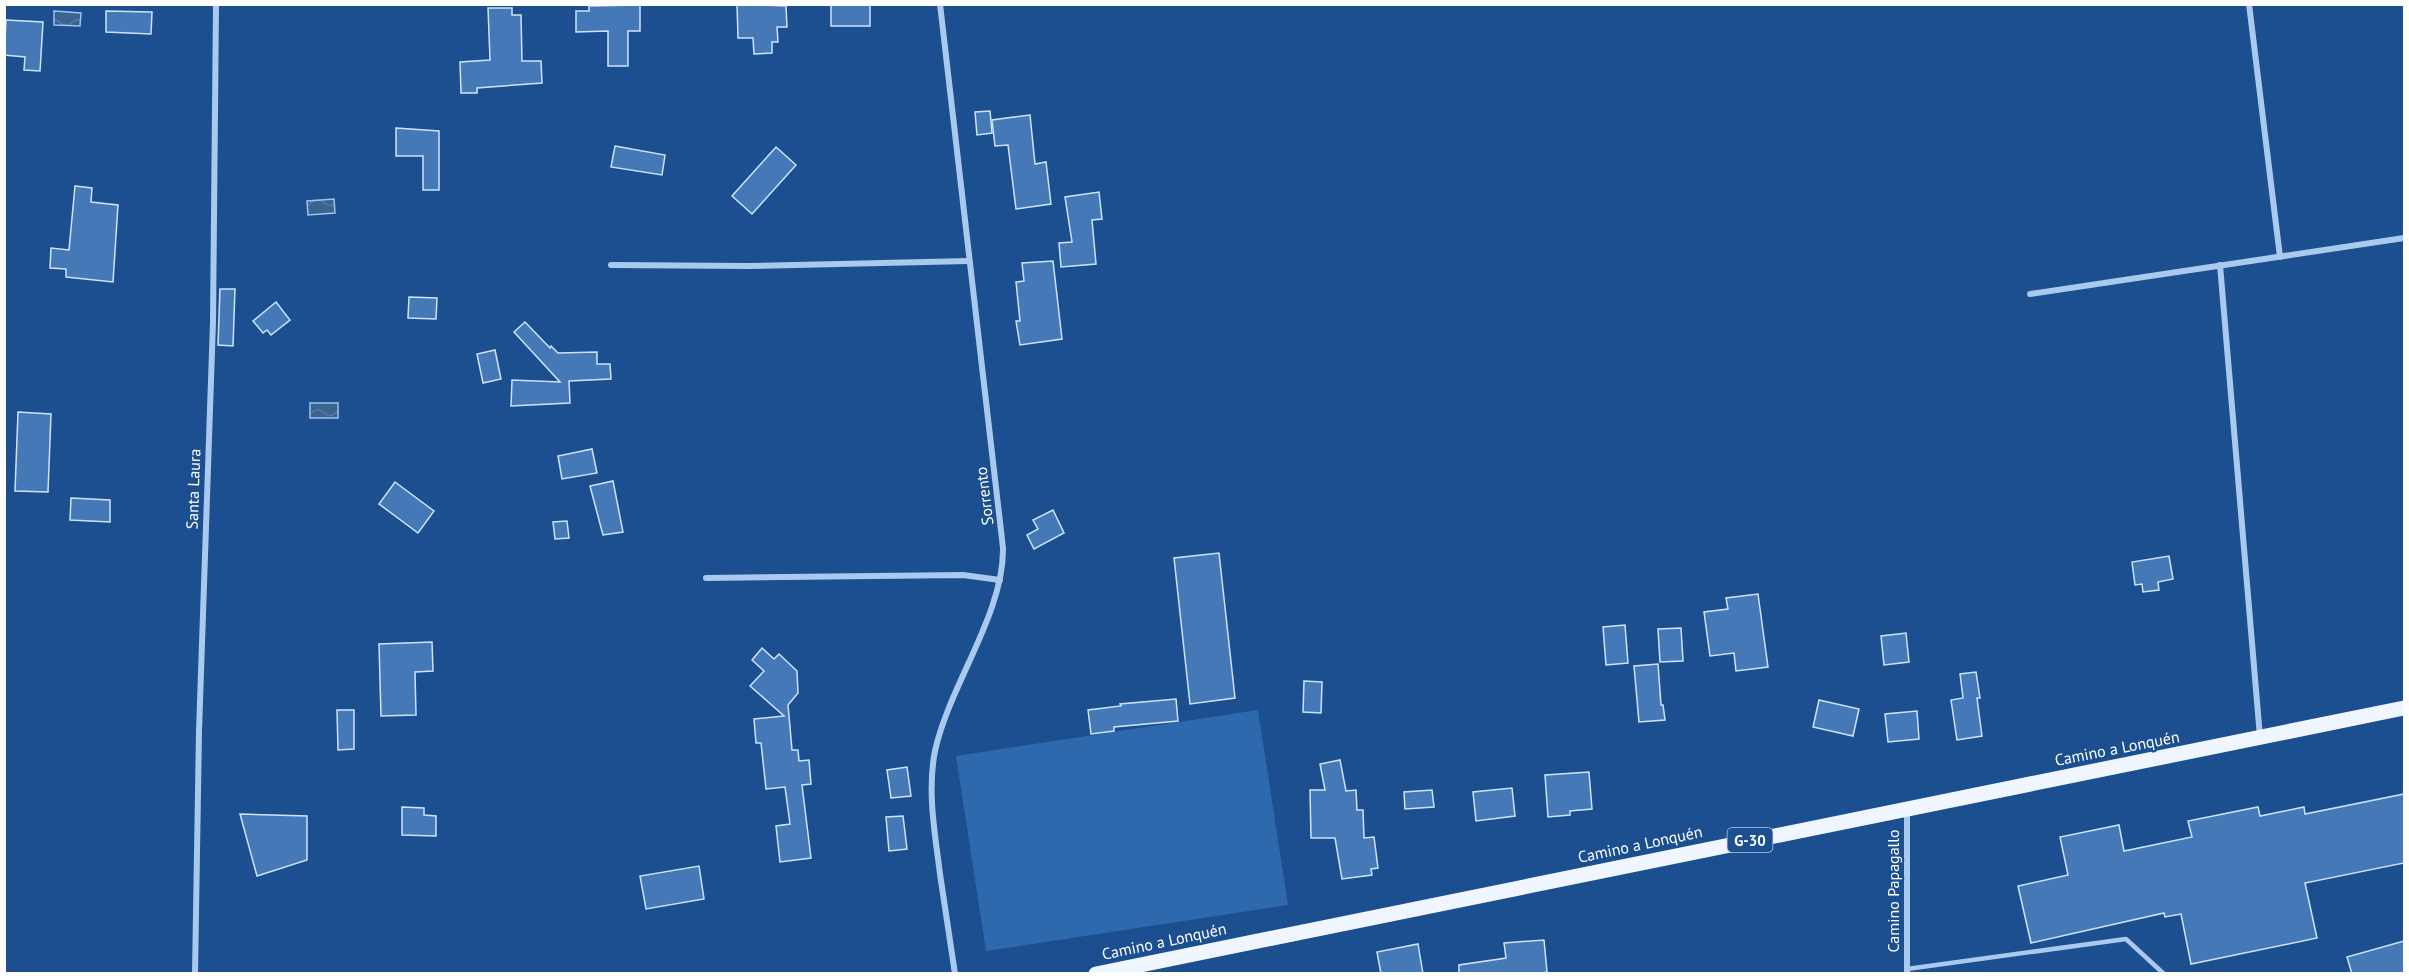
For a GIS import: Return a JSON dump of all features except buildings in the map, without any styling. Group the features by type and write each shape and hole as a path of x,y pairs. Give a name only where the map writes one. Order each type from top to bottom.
{"main road":[{"name":"Camino a Lonquén","path":"1096,974 2404,708"}],"street":[{"name":"Santa Laura","path":"195,974 199,719 213,322 216,4"},
{"name":"Sorrento","path":"940,4 1003,548 1000,580 940,734 933,769 934,829 955,974"},
{"path":"2249,4 2280,257"},
{"path":"2030,294 2404,238"},
{"path":"611,265 748,266 969,261"},
{"path":"2220,265 2260,738"},
{"path":"706,578 963,575 1000,580"},
{"name":"Camino Papagallo","path":"1906,971 1907,808"}],"lane":[{"path":"1906,971 2126,939 2164,974"}],"shaded area":[{"path":"1258,710 1288,905 986,951 956,756"}],"water":[{"path":"54,11 81,13 80,26 54,25"},
{"path":"334,199 335,213 308,215 307,201"},
{"path":"310,403 338,403 338,418 310,418"}]}
